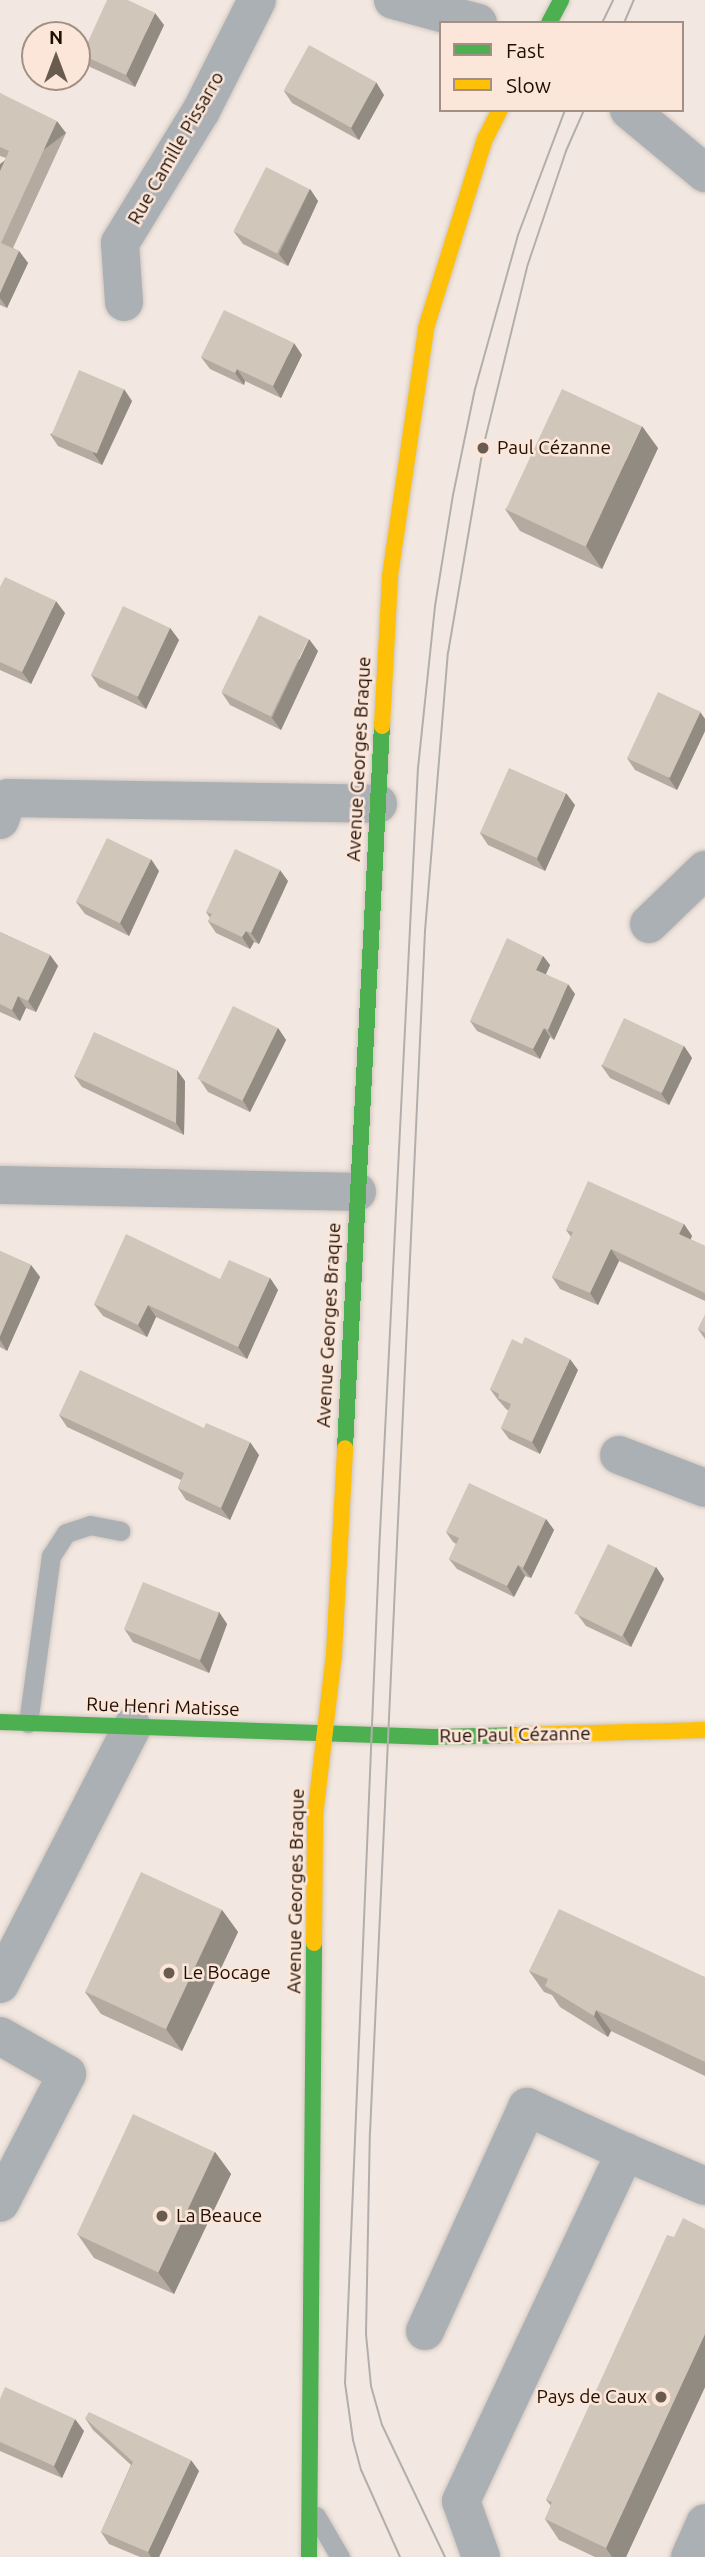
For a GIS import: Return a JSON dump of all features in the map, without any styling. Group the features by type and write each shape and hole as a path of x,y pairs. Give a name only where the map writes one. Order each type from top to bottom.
{"street":[{"name":"Rue Camille Pissarro","path":"124,302 120,243 201,111 257,0"},
{"path":"393,0 471,21"},
{"path":"550,21 561,0"},
{"name":"Avenue Georges Braque","path":"309,2557 315,1816 334,1654 390,576 426,328 485,139 499,112"},
{"path":"631,112 705,173"},
{"path":"0,820 8,798 378,804"},
{"path":"649,924 705,870"},
{"path":"0,1185 357,1192"},
{"path":"619,1455 705,1488"},
{"name":"Rue Henri Matisse","path":"0,1722 324,1732"},
{"path":"0,1984 132,1727"},
{"name":"Rue Paul Cézanne","path":"324,1732 433,1737 705,1730"},
{"path":"0,2036 67,2074 0,2203"},
{"path":"425,2331 527,2108 705,2186"},
{"path":"481,2557 461,2501 625,2152"},
{"path":"690,2557 705,2524"}],"lane":[{"path":"28,1723 51,1556 66,1533 90,1525 120,1531"},
{"path":"310,2505 341,2557"}],"building":[{"path":"107,0 128,0 155,13 126,75 91,59 91,35"},
{"path":"309,45 376,82 351,128 284,90"},
{"path":"0,93 57,121 1,243 19,251 0,293 0,171 9,151 0,147"},
{"path":"266,167 310,189 277,253 233,231"},
{"path":"224,310 294,343 273,386 237,369 235,373 201,357"},
{"path":"79,370 124,389 97,454 52,434"},
{"path":"562,389 642,426 586,547 506,510"},
{"path":"5,577 56,601 22,672 0,662 0,587"},
{"path":"123,606 170,628 138,697 91,675"},
{"path":"259,615 308,639 271,716 221,692"},
{"path":"658,692 701,712 670,778 627,758"},
{"path":"509,768 566,793 537,858 480,833"},
{"path":"107,838 151,859 120,923 76,902"},
{"path":"235,849 280,870 251,933 246,931 242,937 208,921 212,914 206,912"},
{"path":"0,932 50,955 28,1001 18,996 12,1010 0,1004"},
{"path":"507,938 543,956 536,970 568,984 548,1030 544,1028 533,1049 470,1021"},
{"path":"233,1006 278,1028 242,1101 197,1079"},
{"path":"624,1018 684,1046 662,1093 602,1065"},
{"path":"94,1032 177,1070 176,1123 74,1076"},
{"path":"588,1181 684,1224 679,1234 705,1246 705,1293 611,1249 590,1293 552,1277 573,1232 566,1230"},
{"path":"126,1234 220,1279 229,1260 270,1278 238,1347 148,1305 138,1325 94,1304"},
{"path":"0,1251 31,1265 0,1336"},
{"path":"705,1315 705,1333 698,1329"},
{"path":"525,1337 570,1359 532,1442 501,1428 511,1404 498,1398 499,1394 490,1389 512,1339 522,1344"},
{"path":"80,1370 204,1428 206,1423 250,1442 221,1508 178,1488 184,1473 59,1415"},
{"path":"469,1483 546,1519 523,1568 518,1565 507,1586 449,1559 459,1538 446,1532"},
{"path":"608,1544 656,1567 622,1636 574,1613"},
{"path":"143,1582 219,1613 200,1660 124,1629"},
{"name":"Le Bocage","path":"141,1872 222,1910 166,2029 85,1992"},
{"path":"559,1909 705,1977 705,2062 596,2010 594,2016 545,1986 548,1979 529,1971"},
{"name":"La Beauce","path":"133,2114 215,2152 158,2273 77,2235"},
{"path":"683,2218 705,2229 705,2334 606,2548 545,2519 552,2502 546,2500 667,2235 674,2237"},
{"path":"5,2387 75,2419 54,2466 0,2442 0,2399"},
{"path":"89,2412 191,2460 148,2552 101,2532 133,2462 85,2418"}],"tram line":[{"path":"603,21 613,0"},
{"path":"625,21 634,0"},
{"path":"400,2557 361,2470 353,2440 345,2383 379,1553 418,768 435,606 453,495 475,389 518,235 564,112"},
{"path":"445,2557 382,2425 371,2386 366,2334 370,2133 425,931 448,653 483,448 528,264 566,151 583,112"}],"traffic: fast":[{"path":"550,21 561,0"},
{"path":"345,1448 382,726"},
{"path":"0,1722 433,1737 518,1735"},
{"path":"309,2557 314,1943"}],"traffic: slow":[{"path":"382,726 390,576 426,328 485,139 499,112"},
{"path":"314,1943 315,1816 334,1654 345,1448"},
{"path":"518,1735 705,1730"}],"place":[{"name":"Paul Cézanne","path":"483,448"},
{"name":"Le Bocage","path":"169,1973"},
{"name":"La Beauce","path":"162,2216"},
{"name":"Pays de Caux","path":"661,2397"}]}
